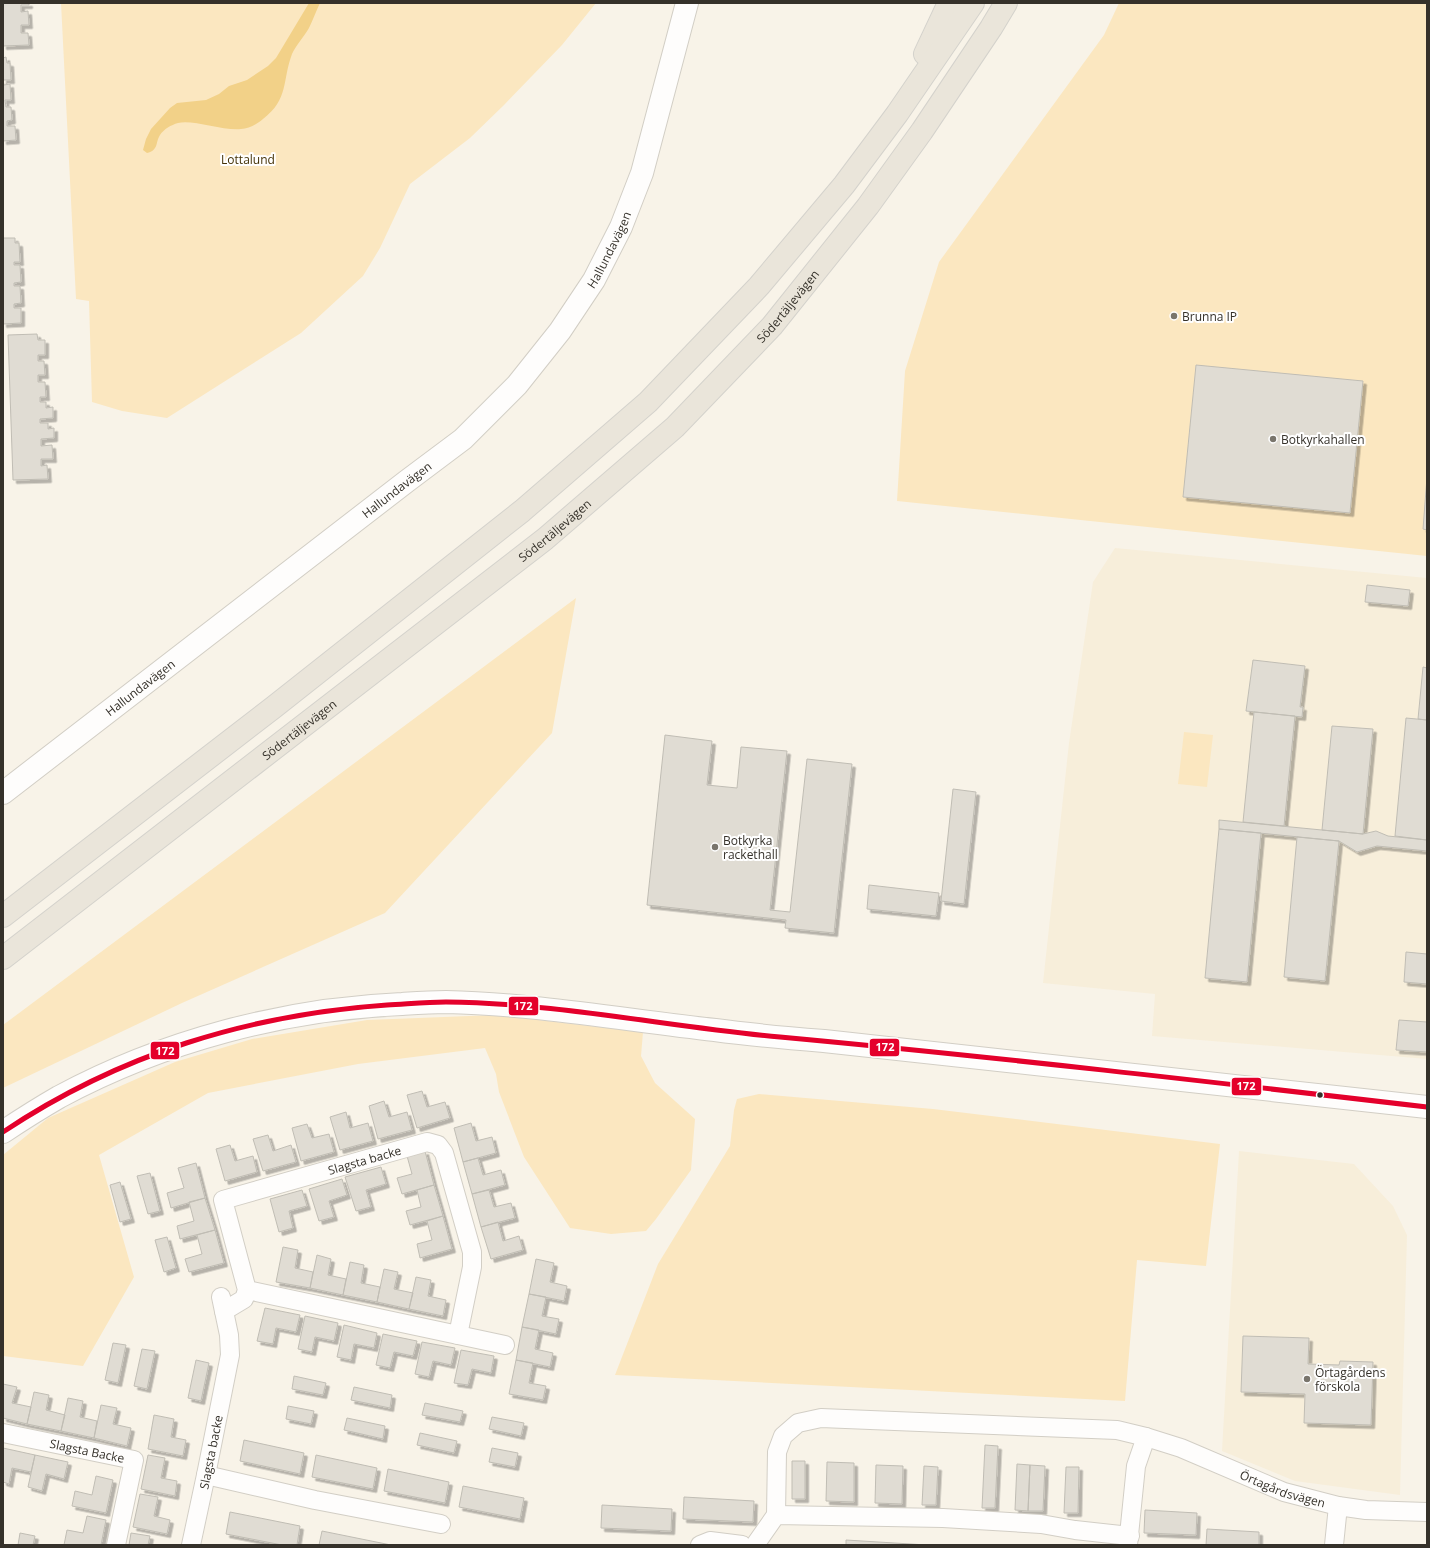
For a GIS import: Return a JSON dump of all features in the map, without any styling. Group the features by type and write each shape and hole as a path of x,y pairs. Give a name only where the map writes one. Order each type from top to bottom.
{"highway":[{"path":"897,114 949,3"},
{"path":"3,916 274,707 522,511 648,402 759,286 844,185 897,114 973,3"},
{"name":"Södertäljevägen","path":"3,958 545,539 675,427 772,326 868,206 922,131 1006,3"}],"main road":[{"name":"Hallundavägen","path":"666,86 676,3"},
{"name":"Hallundavägen","path":"3,793 463,439 517,385 560,331 594,280 621,227 642,173 687,3"},
{"path":"3,1132 38,1109 92,1081 142,1060 199,1040 249,1026 310,1014 362,1007 444,1002 541,1008 715,1030 970,1056 1427,1107"}],"street":[{"name":"Slagsta backe","path":"191,1545 230,1355 229,1335 222,1304 244,1299 247,1290 223,1200 427,1142 438,1145 444,1153 472,1252 472,1267 458,1335"},
{"path":"247,1290 505,1345"},
{"name":"Örtagårdsvägen","path":"776,1515 777,1452 783,1436 798,1423 821,1418 1117,1430 1181,1448 1284,1492 1338,1506 1366,1510 1427,1512"},
{"name":"Slagsta Backe","path":"3,1432 134,1460 116,1545"},
{"path":"755,1545 776,1515 943,1518 1041,1524 1129,1540 1136,1466 1146,1437"},
{"path":"206,1475 315,1500 441,1524"},
{"path":"1334,1545 1338,1506"},
{"path":"700,1545 710,1541 742,1545"}],"shaded area":[{"path":"309,3 320,3 309,28 292,54 284,89 281,97 271,112 253,126 241,129 184,122 178,123 162,133 158,138 155,148 151,152 147,153 143,150 151,129 170,108 177,103 206,100 219,94 229,86 247,80 268,66 276,58"},
{"path":"1115,548 1427,578 1427,1059 1152,1036 1155,994 1043,983 1069,743 1093,582"},
{"path":"1239,1151 1354,1164 1393,1206 1407,1235 1400,1495 1295,1481 1222,1451"}],"green space":[{"name":"Lottalund","path":"61,3 596,3 562,45 504,105 470,138 410,184 380,248 363,276 301,333 167,418 122,411 92,402 89,301 76,299"},
{"name":"Brunna IP","path":"1119,3 1427,3 1427,556 897,501 905,371 939,262 1104,35"},
{"path":"576,598 552,733 385,913 182,1003 3,1088 3,1025"},
{"path":"1184,732 1213,735 1207,787 1178,784"},
{"path":"495,1015 643,1032 641,1056 655,1083 695,1119 691,1170 646,1231 611,1234 570,1228 524,1157 499,1092 496,1074 485,1048 358,1064 208,1093 99,1155 134,1277 83,1366 3,1356 3,1155 48,1118 175,1062 252,1039 367,1020"},
{"path":"759,1094 933,1109 1220,1144 1206,1266 1137,1260 1125,1401 615,1375 658,1264 730,1146 734,1110 737,1099"}],"building":[{"path":"3,3 29,3 29,5 21,5 21,12 28,11 29,25 21,25 21,33 28,33 29,45 3,46"},
{"path":"6,57 7,63 10,63 11,80 3,80 3,58"},
{"path":"3,80 4,85 10,84 11,100 5,100 6,107 11,107 12,120 7,121 7,126 15,126 16,140 3,141"},
{"path":"3,238 15,238 15,243 19,243 20,262 14,262 14,265 20,265 21,282 14,283 14,286 20,286 21,303 14,304 14,308 21,308 21,323 3,324"},
{"path":"37,334 38,340 45,340 45,355 38,355 38,361 44,361 45,375 38,375 38,382 45,382 46,397 40,397 40,402 46,402 46,408 53,407 53,418 40,419 40,423 48,423 48,429 54,428 54,438 41,439 41,446 52,445 53,459 41,459 41,466 47,465 48,479 13,480 8,335"},
{"name":"Botkyrkahallen","path":"1196,365 1363,381 1350,513 1183,497"},
{"path":"1427,477 1427,530 1423,529"},
{"path":"1367,585 1410,590 1408,606 1365,602"},
{"path":"1253,660 1305,666 1300,707 1303,707 1302,717 1246,711"},
{"path":"1423,667 1427,668 1427,720 1418,719"},
{"path":"1254,712 1295,716 1284,826 1243,822"},
{"path":"1406,718 1427,720 1427,840 1395,836"},
{"path":"1332,726 1373,729 1363,834 1322,830"},
{"name":"Botkyrka rackethall","path":"665,735 712,741 707,785 737,788 741,747 787,751 770,910 790,912 807,759 852,764 834,933 785,928 786,920 647,905"},
{"path":"953,789 976,792 964,904 941,901"},
{"path":"1219,820 1363,834 1376,831 1388,836 1427,840 1427,851 1377,846 1357,852 1339,841 1219,829"},
{"path":"1219,829 1261,833 1247,982 1205,978"},
{"path":"1297,837 1339,841 1325,981 1284,977"},
{"path":"869,885 939,893 936,916 867,909"},
{"path":"1406,952 1427,954 1427,984 1404,982"},
{"path":"1399,1020 1427,1022 1427,1052 1396,1050"},
{"path":"422,1091 427,1107 445,1102 450,1118 417,1128 407,1095"},
{"path":"384,1101 389,1117 407,1112 412,1130 378,1139 369,1106"},
{"path":"346,1112 350,1128 368,1123 373,1141 340,1150 330,1117"},
{"path":"471,1123 476,1141 492,1137 496,1153 463,1162 454,1128"},
{"path":"307,1124 312,1138 329,1134 334,1152 301,1161 292,1128"},
{"path":"268,1135 273,1151 291,1145 296,1162 263,1171 253,1139"},
{"path":"230,1145 235,1161 253,1156 257,1172 225,1181 216,1149"},
{"path":"425,1151 434,1185 402,1194 397,1178 412,1174 407,1156"},
{"path":"478,1158 483,1175 501,1170 505,1185 472,1194 463,1162"},
{"path":"196,1163 205,1198 171,1208 167,1193 184,1188 178,1168"},
{"path":"381,1167 386,1184 366,1190 371,1207 356,1211 345,1177"},
{"path":"150,1173 160,1211 148,1214 137,1176"},
{"path":"342,1179 347,1195 329,1201 334,1217 319,1221 309,1189"},
{"path":"120,1182 131,1219 120,1222 110,1185"},
{"path":"434,1185 443,1216 410,1225 406,1211 421,1207 417,1190"},
{"path":"302,1190 307,1206 289,1211 293,1228 279,1232 270,1199"},
{"path":"489,1190 494,1207 511,1203 515,1218 481,1227 472,1194"},
{"path":"205,1198 215,1230 180,1239 177,1226 194,1221 189,1202"},
{"path":"443,1216 452,1249 420,1258 417,1244 432,1240 427,1221"},
{"path":"498,1222 503,1241 519,1236 523,1250 491,1259 481,1227"},
{"path":"215,1230 224,1263 189,1272 185,1259 202,1254 197,1235"},
{"path":"167,1237 176,1268 164,1272 155,1240"},
{"path":"283,1247 298,1250 295,1268 313,1272 310,1288 276,1282"},
{"path":"317,1255 331,1259 328,1275 346,1279 343,1295 310,1288"},
{"path":"536,1259 554,1263 550,1282 567,1286 564,1301 529,1294"},
{"path":"350,1262 364,1265 361,1283 380,1287 377,1302 343,1295"},
{"path":"384,1269 398,1272 394,1289 413,1293 409,1309 377,1302"},
{"path":"416,1277 431,1280 428,1296 446,1300 443,1316 409,1309"},
{"path":"529,1294 546,1297 542,1316 559,1319 556,1334 522,1327"},
{"path":"265,1308 300,1315 296,1332 276,1328 273,1344 257,1341"},
{"path":"305,1316 338,1323 334,1341 315,1337 312,1352 298,1349"},
{"path":"344,1325 377,1333 374,1348 354,1344 351,1360 337,1357"},
{"path":"522,1327 539,1330 535,1349 553,1353 550,1367 516,1360"},
{"path":"383,1334 417,1341 413,1356 394,1352 390,1368 376,1365"},
{"name":"Örtagårdens förskola","path":"1243,1336 1309,1338 1308,1364 1339,1365 1340,1361 1373,1362 1371,1425 1304,1423 1305,1394 1241,1392"},
{"path":"422,1342 455,1348 451,1365 433,1361 429,1377 415,1374"},
{"path":"113,1343 126,1345 118,1383 105,1380"},
{"path":"142,1349 155,1351 147,1389 134,1386"},
{"path":"461,1350 494,1356 491,1373 472,1369 468,1385 454,1383"},
{"path":"196,1360 209,1363 201,1401 188,1398"},
{"path":"516,1360 533,1363 529,1383 546,1386 543,1400 509,1394"},
{"path":"294,1376 326,1383 323,1395 292,1389"},
{"path":"3,1384 17,1387 12,1403 31,1407 27,1424 3,1418"},
{"path":"354,1387 392,1395 390,1408 351,1400"},
{"path":"34,1392 49,1395 46,1410 65,1415 61,1431 27,1424"},
{"path":"68,1398 83,1401 80,1417 97,1421 94,1438 61,1431"},
{"path":"425,1403 463,1411 460,1422 422,1415"},
{"path":"101,1405 117,1408 113,1424 131,1428 127,1446 94,1438"},
{"path":"288,1406 314,1411 311,1424 286,1419"},
{"path":"154,1415 174,1419 171,1437 186,1440 183,1456 148,1449"},
{"path":"492,1417 524,1423 521,1436 489,1429"},
{"path":"347,1418 385,1426 383,1439 344,1430"},
{"path":"420,1433 457,1441 454,1453 417,1445"},
{"path":"244,1440 304,1453 300,1474 240,1461"},
{"path":"985,1445 998,1446 995,1508 982,1508"},
{"path":"3,1448 35,1455 31,1472 12,1468 9,1484 3,1482"},
{"path":"492,1448 518,1453 515,1467 489,1462"},
{"path":"35,1455 68,1462 64,1479 46,1474 42,1491 28,1487"},
{"path":"148,1455 165,1458 161,1478 177,1481 175,1496 141,1489"},
{"path":"316,1455 377,1468 373,1489 312,1477"},
{"path":"792,1461 805,1461 805,1499 792,1499"},
{"path":"827,1462 854,1463 854,1502 826,1501"},
{"path":"1017,1464 1030,1465 1028,1511 1015,1510"},
{"path":"876,1465 903,1466 902,1504 875,1503"},
{"path":"1030,1465 1045,1466 1043,1511 1028,1511"},
{"path":"924,1466 938,1467 936,1505 922,1505"},
{"path":"1066,1467 1079,1467 1078,1513 1064,1513"},
{"path":"388,1469 449,1482 445,1503 384,1491"},
{"path":"96,1476 113,1480 106,1513 72,1506 75,1491 92,1495"},
{"path":"463,1486 524,1498 520,1519 459,1507"},
{"path":"140,1494 158,1497 154,1516 170,1520 167,1534 133,1527"},
{"path":"684,1497 754,1501 753,1522 683,1519"},
{"path":"602,1505 672,1509 671,1531 601,1528"},
{"path":"1145,1510 1197,1513 1196,1535 1144,1533"},
{"path":"230,1512 300,1526 297,1545 282,1545 226,1534"},
{"path":"87,1516 106,1520 101,1545 64,1545 67,1530 83,1533"},
{"path":"1207,1529 1259,1532 1259,1545 1206,1545"},
{"path":"322,1531 391,1545 319,1545"},
{"path":"20,1533 35,1536 33,1545 18,1545"},
{"path":"131,1533 150,1536 148,1545 129,1545"},
{"path":"846,1540 927,1545 846,1545"}],"transit line":[{"name":"172","path":"3,1132 47,1105 93,1081 139,1060 186,1043 235,1029 284,1018 335,1010 439,1002 530,1006 738,1033 1023,1061 1427,1107"}],"place":[{"name":"Brunna IP","path":"1174,316"},
{"name":"Botkyrkahallen","path":"1273,439"},
{"name":"Botkyrka rackethall","path":"715,847"},
{"name":"Örtagårdens förskola","path":"1307,1379"}]}
